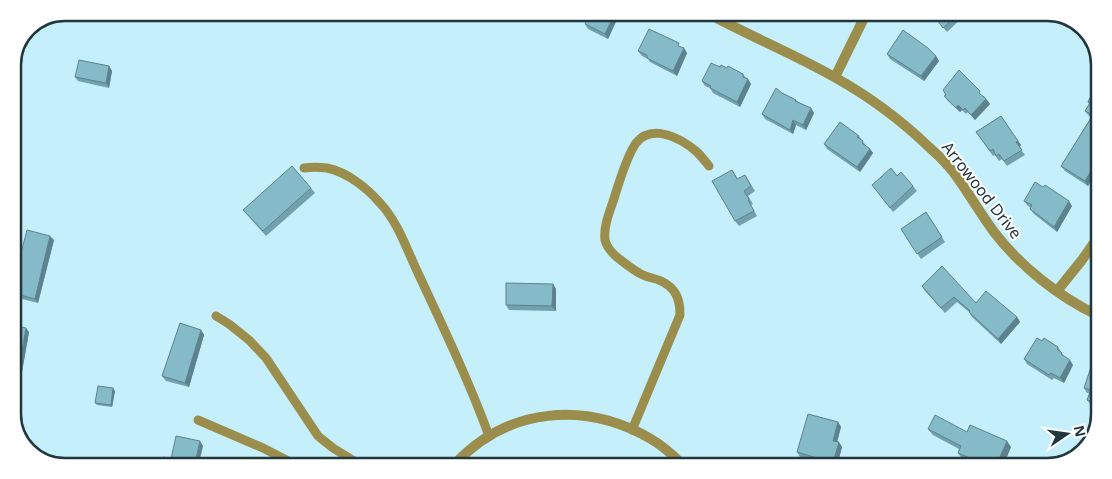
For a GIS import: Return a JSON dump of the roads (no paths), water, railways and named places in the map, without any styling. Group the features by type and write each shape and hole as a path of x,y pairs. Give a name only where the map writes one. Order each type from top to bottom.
{"street":[{"name":"Arrowood Drive","path":"723,21 835,77 866,96 899,120 930,147 953,171 995,233 1018,259 1057,291 1091,312"},
{"path":"835,77 863,21"},
{"path":"1057,291 1091,247"},
{"path":"461,458 489,436 503,428 527,419 565,414 613,422 652,439 676,458"}],"lane":[{"path":"632,430 680,315 680,304 677,294 670,286 644,276 630,268 610,251 606,241 606,228 624,166 636,143 645,136 654,133 664,134 682,141 697,152 710,166"},
{"path":"304,168 328,168 344,175 362,186 381,204 393,221 438,316 489,436"},
{"path":"216,316 249,340 266,358 318,436 349,458"},
{"path":"198,420 282,458"}]}
